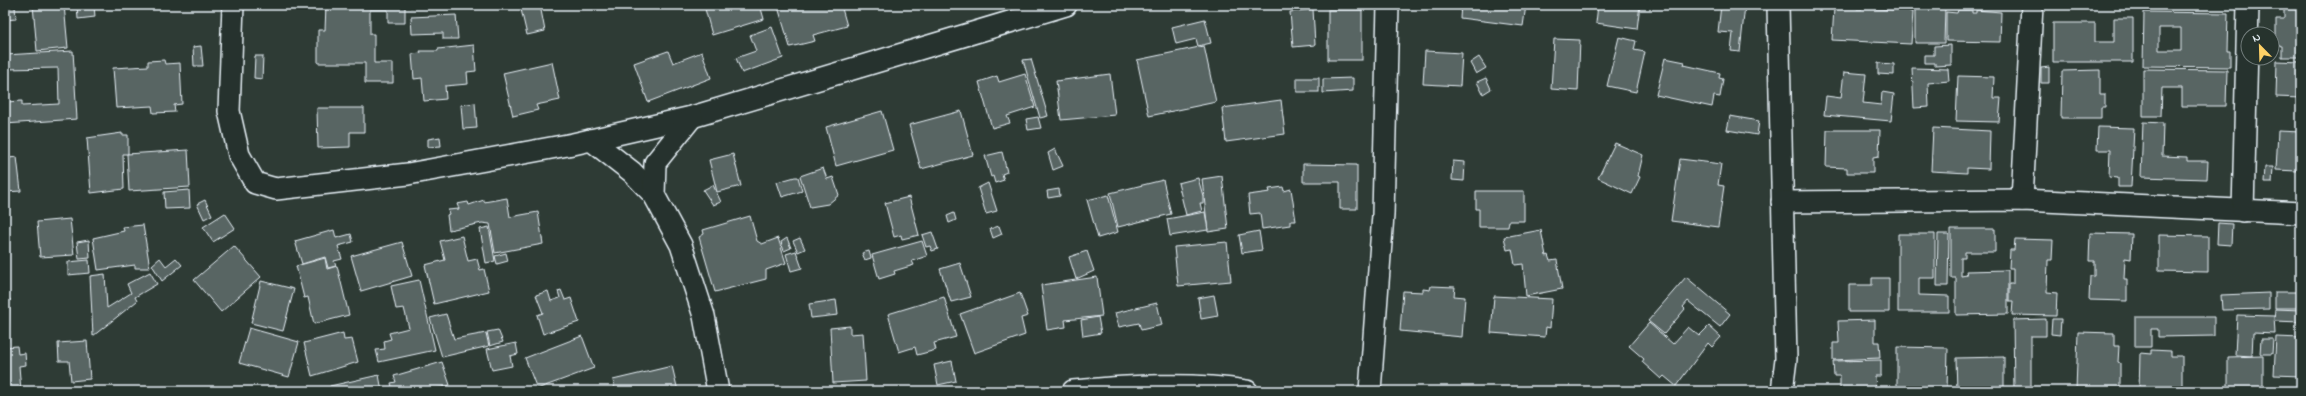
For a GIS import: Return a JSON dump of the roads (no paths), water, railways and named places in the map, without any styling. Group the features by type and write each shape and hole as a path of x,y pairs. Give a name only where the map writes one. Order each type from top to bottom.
{"street":[{"path":"233,5 229,111 239,155 255,183 276,189 408,174 591,140 692,117 1066,5"},
{"path":"1370,391 1383,215 1388,5"},
{"path":"1778,5 1786,359 1782,391"},
{"path":"2022,200 2032,5"},
{"path":"2243,211 2248,5"},
{"path":"654,196 655,163 692,117"},
{"path":"591,140 632,172 654,196 681,245 704,316 718,391"},
{"path":"1782,202 2022,200 2301,213"},
{"path":"1074,391 1157,386 1229,388 1247,391"}]}
